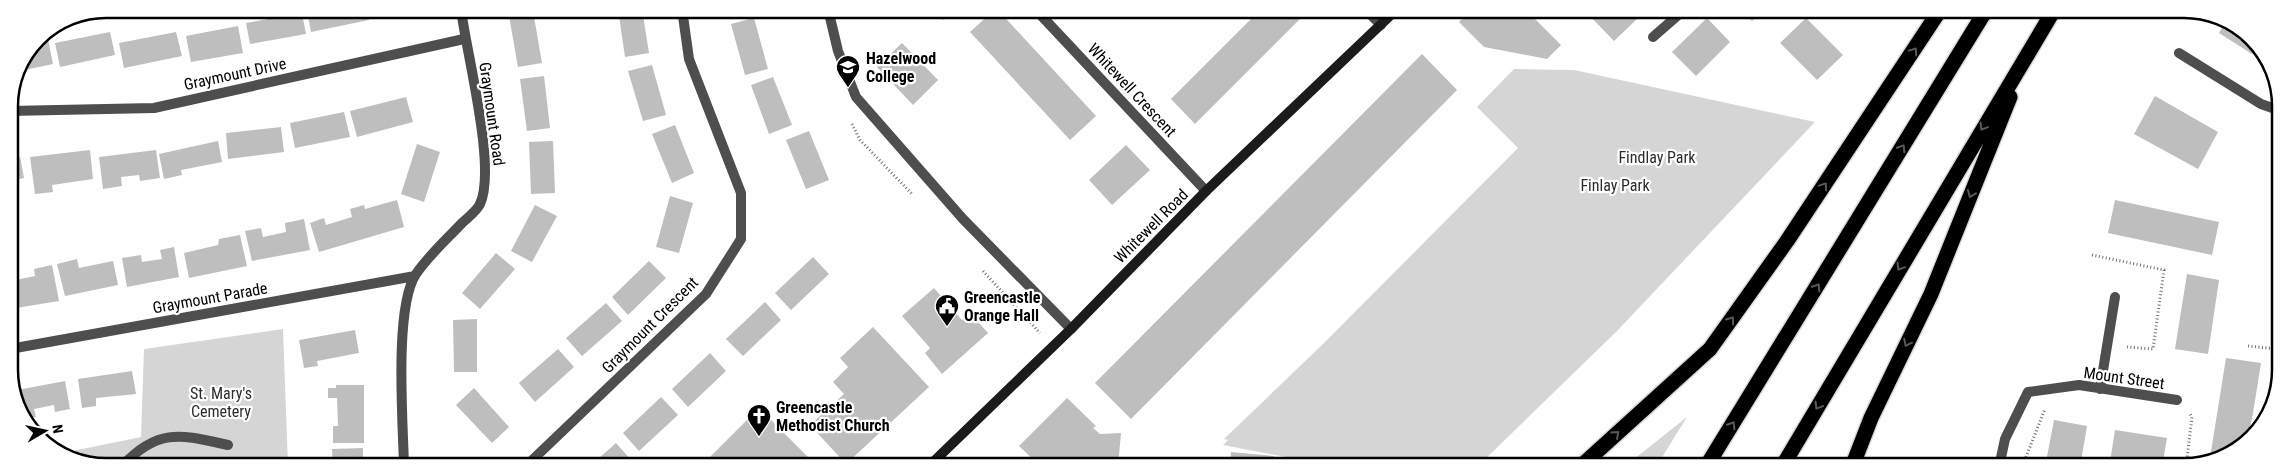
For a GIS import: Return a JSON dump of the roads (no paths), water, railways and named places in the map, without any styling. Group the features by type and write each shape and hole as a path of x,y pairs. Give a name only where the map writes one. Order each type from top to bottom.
{"highway":[{"path":"1590,458 1710,349 1787,241 1935,18"},
{"path":"1712,458 1981,18"},
{"path":"1787,458 2049,18"},
{"path":"1855,458 1871,418 1931,294 2028,51"}],"street":[{"name":"Graymount Road","path":"404,458 403,312 415,276 434,252 480,205 486,176 478,102 461,18"},
{"name":"Graymount Crescent","path":"534,458 706,294 741,239 741,193 689,59 683,18"},
{"path":"830,18 838,51 856,97 963,219 1071,329"},
{"name":"Whitewell Crescent","path":"1044,18 1206,191"},
{"path":"1374,18 1381,25"},
{"name":"Whitewell Road","path":"937,458 1071,329 1206,191 1388,18"},
{"path":"1653,37 1673,18"},
{"name":"Graymount Drive","path":"18,111 154,108 464,39"},
{"path":"2179,53 2261,104 2272,108"},
{"name":"Graymount Parade","path":"18,348 415,276"},
{"path":"2100,388 2115,297"},
{"name":"Mount Street","path":"2001,458 2005,439 2028,392 2079,385 2177,400"},
{"path":"132,458 152,443 174,435 228,445"}],"place":[{"name":"Hazelwood College","path":"848,88"},
{"name":"Greencastle Orange Hall","path":"947,327"},
{"name":"Greencastle Methodist Church","path":"759,437"}],"park label":[{"name":"Findlay Park","path":"1657,157"},
{"name":"Finlay Park","path":"1615,185"},
{"name":"St. Mary's Cemetery","path":"221,402"}]}
